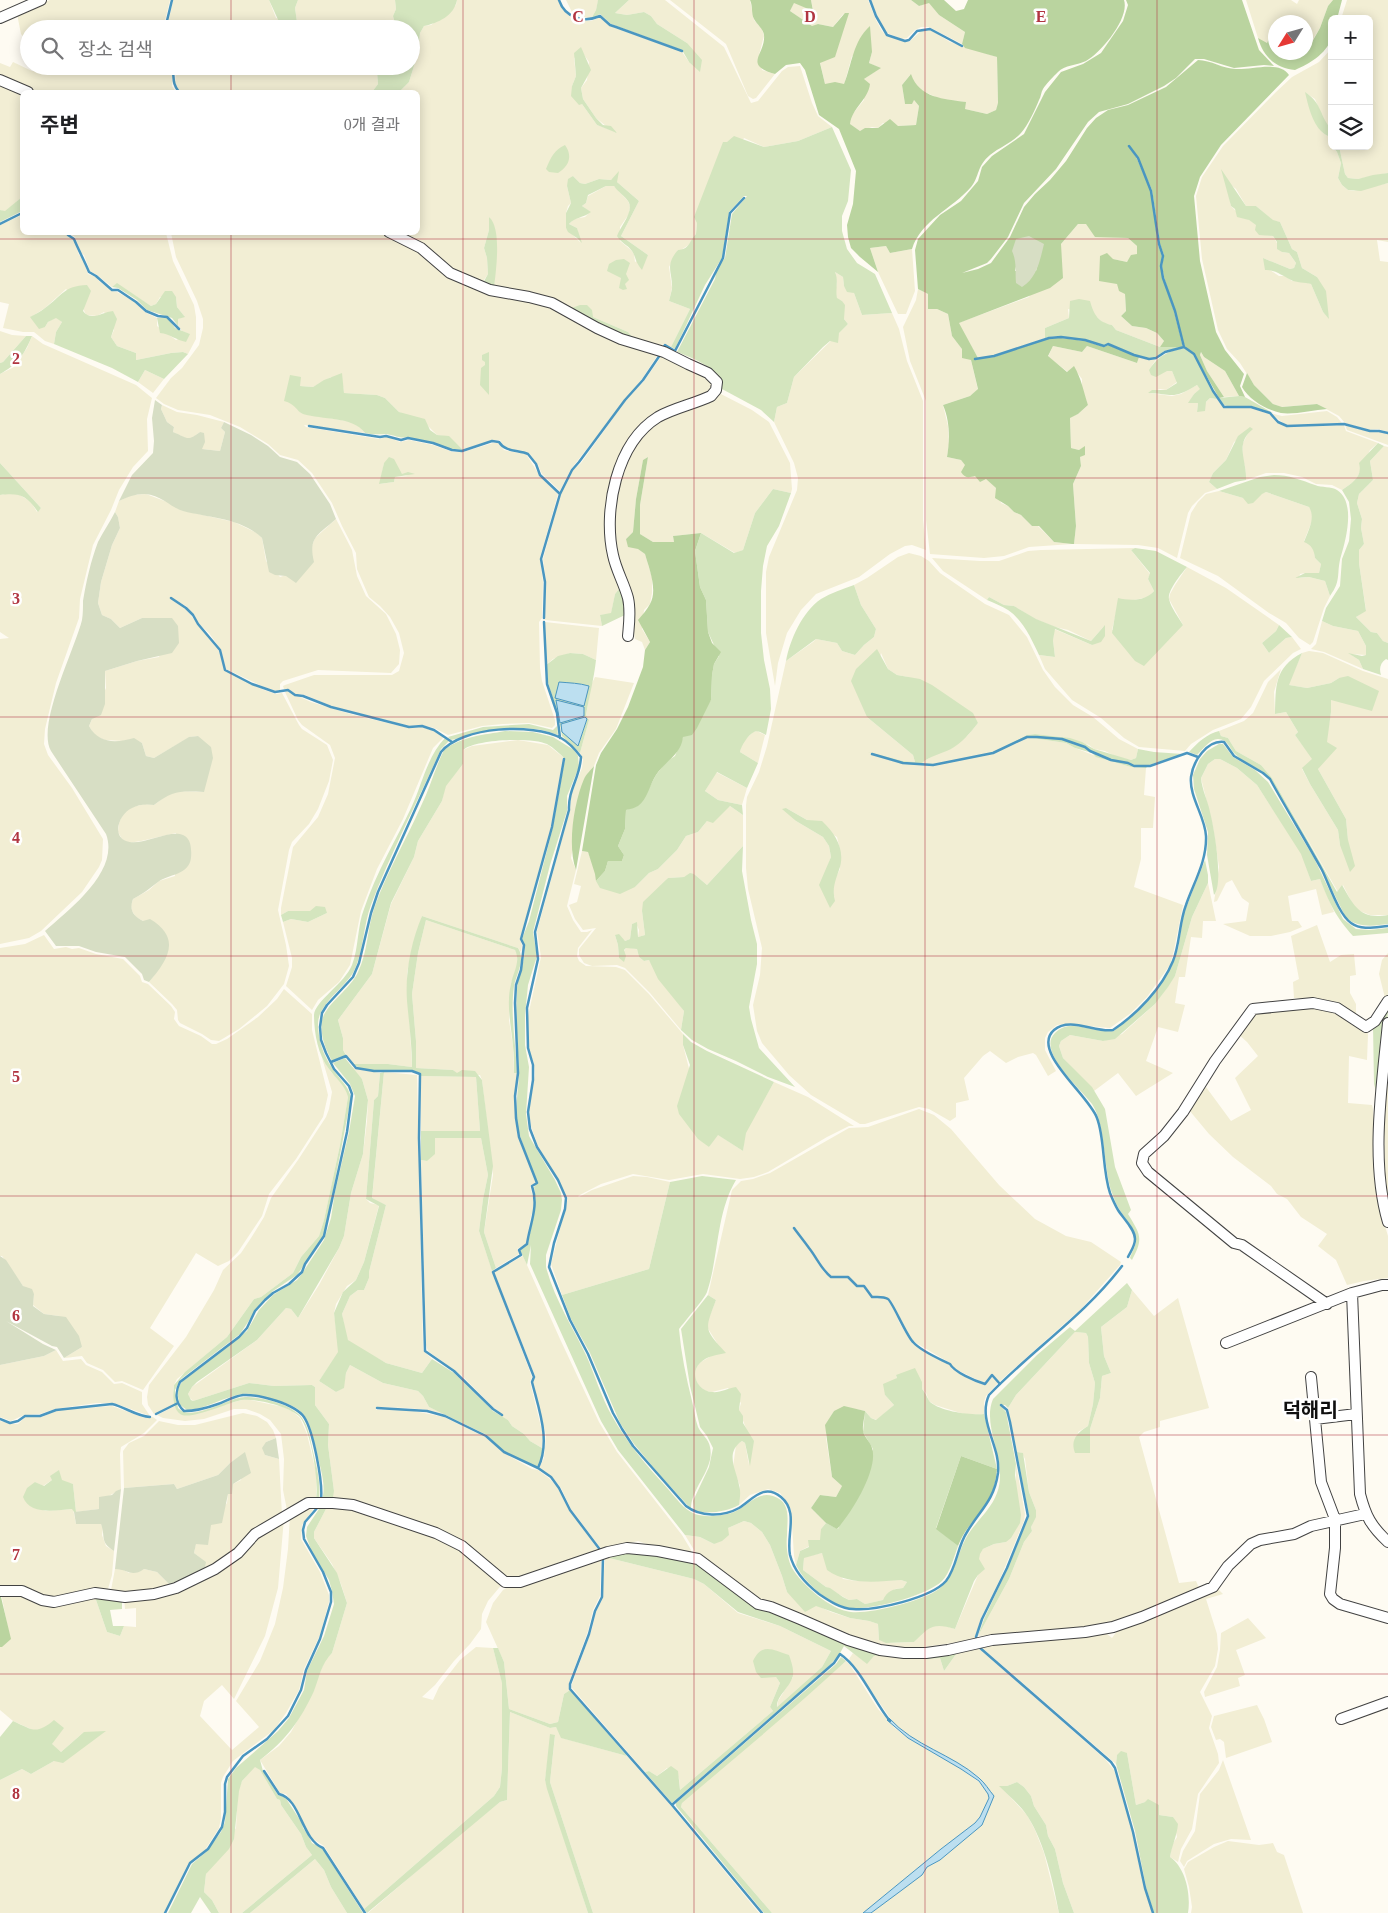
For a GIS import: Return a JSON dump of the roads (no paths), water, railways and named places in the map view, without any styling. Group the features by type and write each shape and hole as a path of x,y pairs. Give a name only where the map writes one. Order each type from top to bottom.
{"street":[{"path":"0,18 41,0"},
{"path":"0,80 23,90"},
{"path":"395,235 421,248 450,273 490,290 552,303 596,328 621,339 664,352 708,373 717,382 716,390 710,396 658,417 647,426 626,452 619,468 609,518 609,537 628,598 630,614 628,636"},
{"path":"1327,1304 1242,1245 1234,1243 1148,1172 1142,1163 1144,1154 1164,1136 1183,1112 1215,1061 1253,1009 1313,1003 1337,1008 1366,1027 1376,1021 1388,1001"},
{"path":"1388,1023 1380,1112 1381,1192 1388,1222"},
{"path":"1226,1344 1352,1294 1388,1285"},
{"path":"1352,1294 1360,1494 1365,1514 1388,1542"},
{"path":"1310,1377 1316,1418 1321,1482 1335,1520 1335,1548 1330,1594 1340,1604 1388,1618"},
{"path":"1316,1418 1356,1414"},
{"path":"0,1591 22,1591 42,1600 54,1602 95,1593 125,1597 154,1594 176,1588 215,1569 238,1553 255,1534 308,1503 333,1503 353,1505 436,1533 462,1546 505,1582 520,1582 608,1552 627,1548 658,1551 698,1560 758,1604 800,1618 848,1640 880,1650 926,1653 992,1640 1086,1632 1113,1627 1151,1614 1213,1587 1228,1566 1251,1544 1260,1540 1294,1534 1311,1526 1365,1514"},
{"path":"1341,1719 1388,1702"}],"water":[{"path":"559,682 589,686 584,706 555,698"},
{"path":"556,700 584,707 584,716 560,723"},
{"path":"585,717 587,719 578,746 562,732 561,724"},
{"path":"889,1718 910,1736 968,1770 981,1780 994,1796 982,1825 940,1860 927,1867 922,1875 871,1913 863,1913 975,1823 989,1798 979,1781 908,1738 887,1720"}],"waterway":[{"path":"167,20 172,0"},
{"path":"559,0 570,15 582,19 600,16 610,25 682,51"},
{"path":"870,0 876,16 887,35 905,41 909,40 917,31 930,29 962,46"},
{"path":"173,75 178,90"},
{"path":"1129,146 1138,158 1151,191 1159,244 1163,256 1161,266 1163,278 1175,311 1184,347"},
{"path":"663,348 665,345 675,351 723,258 730,213 744,198"},
{"path":"0,224 20,214"},
{"path":"68,235 74,239 89,272 112,290 118,290 146,311 158,316 167,317 179,329"},
{"path":"975,359 994,356 1049,338 1061,337 1085,340 1104,346 1108,344 1149,359 1184,347 1194,354 1213,391 1224,407 1251,407 1270,413 1278,422 1287,426 1344,424 1370,431 1388,433"},
{"path":"544,618 545,582 541,559 560,494 572,470 625,400 643,380 660,355"},
{"path":"309,426 380,437 386,436 401,440 408,438 462,451 492,441 499,442 505,448 528,454 536,464 540,475 560,494"},
{"path":"171,598 193,615 198,624 220,650 225,670 252,684 275,692 288,690 295,695 303,696 331,707 409,727 422,726 434,730 452,742"},
{"path":"544,622 547,684 557,713 560,738"},
{"path":"321,1499 314,1444 304,1417 299,1412 285,1404 250,1395 234,1397 206,1408 184,1411 177,1401 177,1390 180,1382 239,1337 247,1328 255,1311 265,1300 289,1284 302,1272 305,1264 324,1236 347,1132 352,1094 349,1086 334,1069 321,1040 322,1013 353,977 359,963 378,892 441,752 451,743 481,732 516,729 549,733 567,742 581,757 579,771 570,796 569,810 535,932 538,959 527,1008 528,1048 533,1065 533,1080 528,1112 530,1129 537,1147 558,1180 566,1198 565,1209 554,1243 549,1267 570,1320 588,1354 613,1413 622,1429 633,1446 686,1506 705,1514 726,1513 739,1508 759,1494 764,1492 775,1493 786,1503 791,1517 789,1547 794,1566 801,1577 814,1590 844,1608 863,1609 888,1606 916,1598 939,1587 946,1581 953,1570 961,1544 972,1524 986,1505 996,1483 998,1463 986,1414 989,1395 1075,1317 1122,1266"},
{"path":"872,754 903,763 933,765 993,753 1027,737 1037,737 1062,739 1085,747 1111,760 1134,766 1150,766 1187,753 1198,757"},
{"path":"1128,1257 1135,1239 1131,1228 1118,1210 1107,1184 1100,1126 1092,1108 1055,1061 1049,1049 1049,1039 1054,1030 1060,1026 1067,1025 1113,1030 1148,1000 1168,971 1173,961 1184,912 1206,845 1205,829 1191,784 1192,771 1202,753 1212,744 1224,742 1234,756 1270,779 1322,870 1342,913 1351,923 1360,927 1388,926"},
{"path":"538,1468 542,1458 544,1436 532,1382 534,1377 493,1272 521,1255 519,1250 527,1244 535,1201 532,1186 537,1183 519,1137 516,1118 515,1096 518,1073 516,985 521,970 524,945 521,939 552,827 564,759"},
{"path":"331,1062 346,1056 356,1068 374,1071 412,1071 420,1074 419,1138 425,1351 454,1371 493,1409 502,1415"},
{"path":"794,1228 831,1277 848,1277 857,1286 864,1286 872,1297 888,1299 910,1338 921,1349 950,1364 960,1373 971,1378 985,1384 992,1375 1000,1384"},
{"path":"156,1414 178,1403"},
{"path":"0,1419 10,1423 18,1421 25,1416 40,1416 56,1410 112,1404 150,1417"},
{"path":"976,1637 982,1619 1007,1568 1028,1516 1010,1422 1007,1410 1001,1405"},
{"path":"377,1408 427,1411 445,1416 486,1436 504,1452 538,1468 551,1477 570,1510 601,1551"},
{"path":"165,1913 190,1863 208,1849 222,1827 227,1777 243,1756 267,1739 288,1716 301,1690 306,1670 320,1639 331,1602 331,1592 323,1572 304,1539 303,1530 305,1522 318,1507"},
{"path":"603,1556 602,1597 595,1611 589,1634 570,1684 570,1689 672,1805 762,1913"},
{"path":"979,1647 1111,1762 1115,1768 1153,1913"},
{"path":"673,1804 834,1663 840,1654 848,1660 861,1676 890,1721"},
{"path":"264,1771 279,1794 286,1797 292,1803 310,1836 323,1848 365,1913"}],"district":[{"name":"덕해리","path":"1310,1410"}]}
